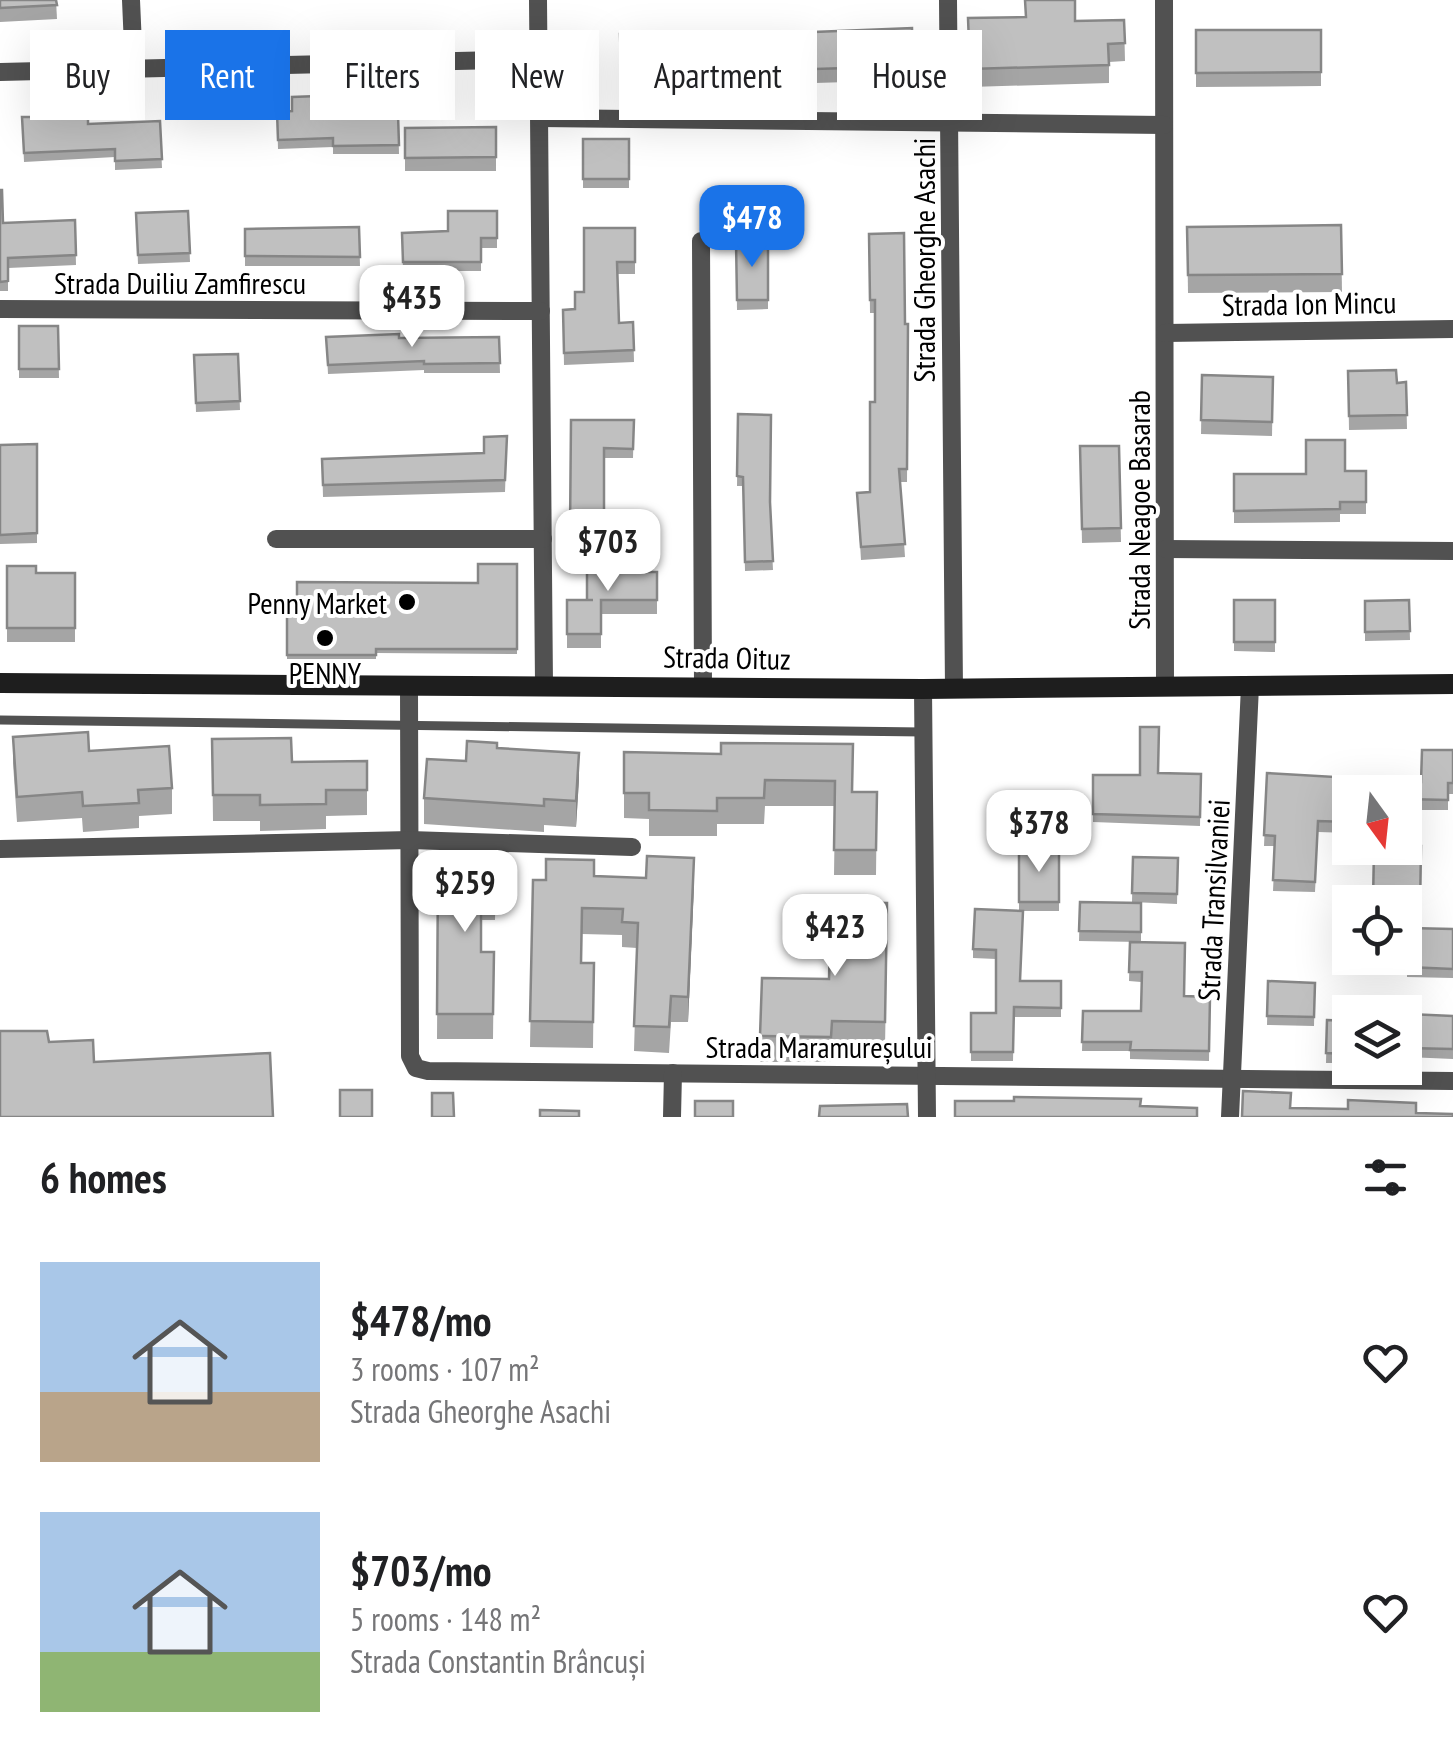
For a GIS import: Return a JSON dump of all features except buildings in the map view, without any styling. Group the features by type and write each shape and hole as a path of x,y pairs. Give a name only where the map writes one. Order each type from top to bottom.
{"main road":[{"name":"Strada Oituz","path":"0,683 923,689 1453,684"}],"street":[{"path":"131,0 132,30"},
{"path":"537,30 538,0"},
{"path":"948,0 950,122 1164,125"},
{"name":"Strada Neagoe Basarab","path":"1164,0 1165,686"},
{"path":"145,69 475,61"},
{"path":"0,72 30,71"},
{"name":"Strada Gheorghe Asachi","path":"599,119 950,122 954,688"},
{"path":"540,120 544,684"},
{"path":"700,241 703,686"},
{"name":"Strada Duiliu Zamfirescu","path":"0,309 540,311"},
{"name":"Strada Ion Mincu","path":"1166,333 1453,329"},
{"path":"276,539 543,539"},
{"path":"1165,548 1453,550"},
{"name":"Strada Maramureșului","path":"409,685 410,1056 416,1068 428,1072 1453,1081"},
{"name":"Strada Transilvaniei","path":"1230,1117 1250,686"},
{"path":"923,689 927,1117"},
{"path":"0,848 410,840 632,847"},
{"path":"672,1117 673,1073"}],"lane":[{"path":"0,720 924,732"}],"place":[{"name":"Penny Market","path":"407,602"},
{"name":"PENNY","path":"325,638"}]}
